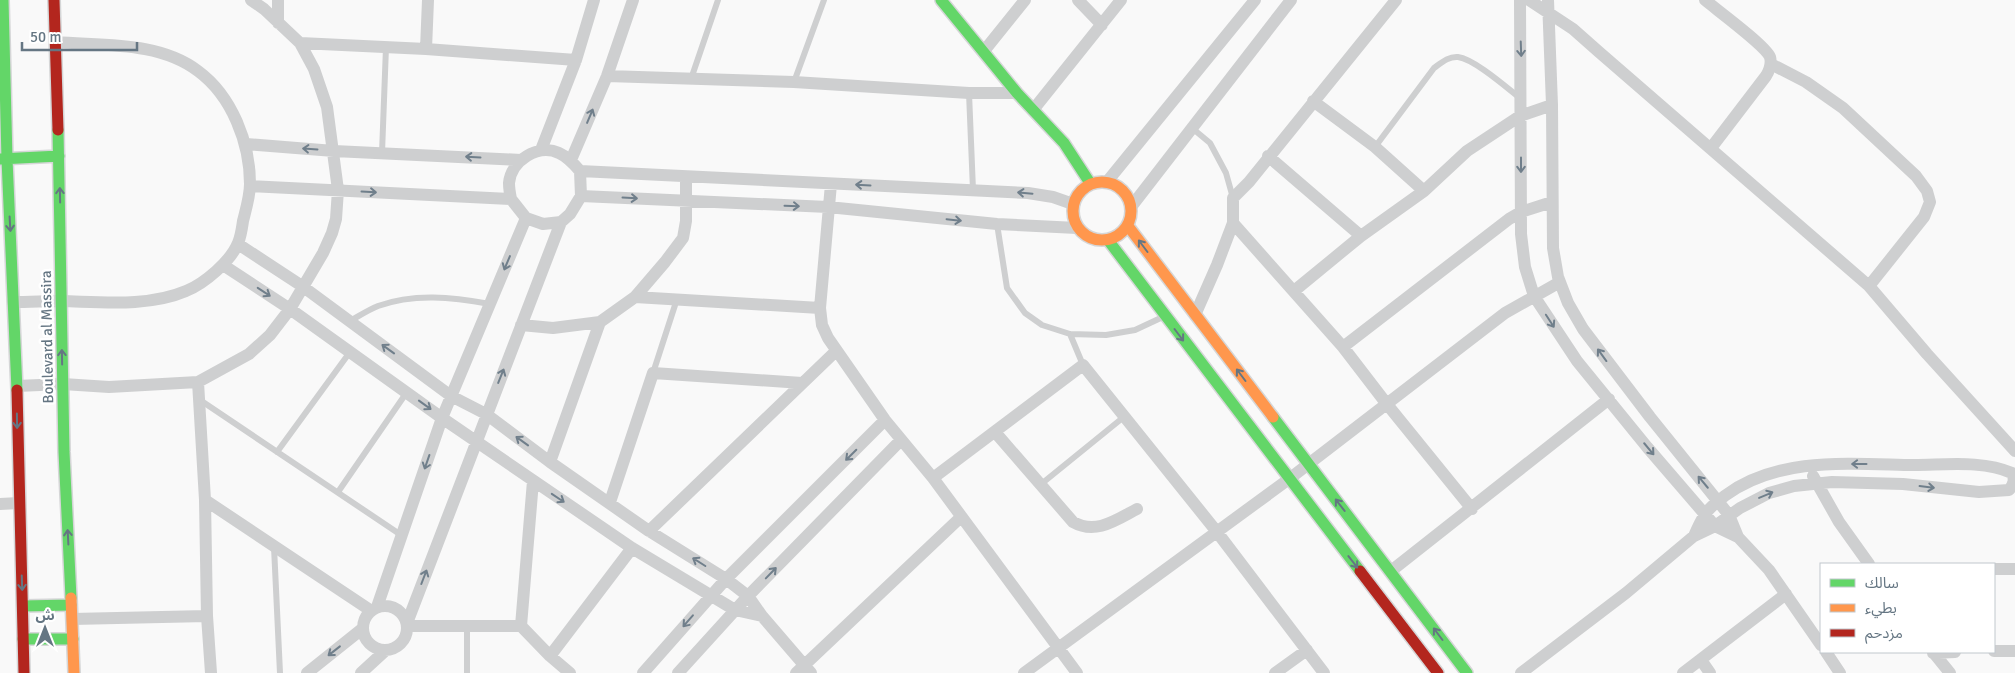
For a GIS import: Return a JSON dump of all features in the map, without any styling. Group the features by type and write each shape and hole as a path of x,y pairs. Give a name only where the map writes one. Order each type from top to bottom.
{"street":[{"name":"Boulevard al Massira","path":"3,0 3,159 17,386 24,673"},
{"name":"Boulevard al Massira","path":"54,0 59,156 64,452 74,673"},
{"path":"17,386 63,384 109,387 198,382 249,354 270,335 290,309 323,253 336,219 338,190 334,151 327,107 314,68 300,44 251,0"},
{"path":"278,0 278,23"},
{"path":"426,49 428,0"},
{"path":"541,150 576,60 594,0"},
{"path":"571,160 607,76 633,0"},
{"path":"941,0 950,5 1017,93 1064,143 1090,183"},
{"path":"984,51 1025,0"},
{"path":"1078,0 1102,24"},
{"path":"1032,110 1121,0"},
{"path":"1106,182 1255,0"},
{"path":"1131,207 1291,0"},
{"path":"1195,315 1233,223 1233,198 1249,182 1268,156 1396,0"},
{"path":"1520,0 1521,212 1525,268 1534,296 1577,361 1715,526 1738,538 1769,570 1820,644"},
{"path":"1529,0 1548,6 1869,286 1927,354 2015,451"},
{"path":"1705,0 1765,50 1770,58 1770,64 1763,82 1712,148"},
{"path":"1548,6 1552,105 1553,248 1560,282 1568,303 1583,329 1650,417 1729,515 1738,538"},
{"path":"13,302 125,302 156,299 186,291 223,265 238,244 250,186 246,144 233,113 218,91 198,71 167,54 134,48 56,42"},
{"path":"300,44 426,49 576,60"},
{"path":"1770,64 1806,82 1843,108 1916,176 1927,192 1930,202 1927,213 1869,286"},
{"path":"607,76 794,82 969,93 1017,93"},
{"path":"1314,101 1375,147 1424,191"},
{"path":"1294,291 1361,236 1424,191 1467,151 1520,116 1552,105"},
{"path":"246,144 334,151 521,160"},
{"path":"360,673 386,650 399,645 404,640 407,625 486,414 561,222 570,214 581,196 580,171 571,160 558,152 541,150 529,154 521,160 514,170 509,183 511,199 526,218 543,224 561,222"},
{"path":"3,159 59,156"},
{"path":"1268,156 1361,236"},
{"path":"580,171 1028,193 1053,197 1073,204"},
{"path":"521,325 553,328 600,322 635,297 683,238 686,221 686,177"},
{"path":"1106,182 1123,190 1128,198 1131,207 1128,226 1121,234 1108,240 1092,240 1077,228 1072,216 1073,204 1078,192 1090,183 1106,182"},
{"path":"831,184 820,308 822,325 836,351 885,420 933,478 1077,673"},
{"path":"250,186 511,199"},
{"path":"581,196 828,207 996,224 1077,228"},
{"path":"1343,347 1494,229 1521,212 1552,202"},
{"path":"386,650 379,650 367,642 362,629 363,622 374,608 442,418 526,218"},
{"path":"1233,223 1343,347 1386,404 1472,509"},
{"path":"1128,226 1467,673"},
{"path":"1108,240 1438,673"},
{"path":"238,244 302,286 451,396 486,414 550,462 649,531 726,579 748,596 804,670 960,517"},
{"path":"223,265 290,309 442,418 632,548 735,610 762,616"},
{"path":"1024,673 1289,479 1506,314 1560,282"},
{"path":"635,297 820,308"},
{"path":"550,462 600,322"},
{"path":"649,531 836,351"},
{"path":"933,478 1083,365 1217,532 1324,673"},
{"path":"610,502 653,372 802,383"},
{"path":"198,382 205,500 207,616 211,673"},
{"path":"1391,571 1609,399"},
{"path":"643,673 709,596 885,420"},
{"path":"995,432 1073,522 1090,528 1105,526 1137,509"},
{"path":"678,673 748,596 900,440"},
{"path":"1521,673 1626,593 1694,536 1715,526 1729,515 1756,500 1776,491 1817,482 1853,482 1904,484 1979,492 2000,491 2009,490 2011,487 2014,480 2013,471 1989,466 1958,465 1857,464 1808,466 1764,475 1742,484 1718,501 1705,514 1694,536"},
{"path":"1808,466 1839,522 1868,563"},
{"path":"521,626 533,481"},
{"path":"205,500 374,608 384,605 397,609 402,613 407,625"},
{"path":"0,504 19,504"},
{"path":"550,656 632,548"},
{"path":"1995,569 2015,569"},
{"path":"1683,673 1786,594"},
{"path":"23,606 72,605"},
{"path":"72,619 207,616"},
{"path":"407,625 521,626 550,656 570,673"},
{"path":"307,673 362,629"},
{"path":"23,639 73,639"},
{"path":"1276,673 1307,650"},
{"path":"1995,651 2015,651"},
{"path":"1827,653 1840,673"},
{"path":"1934,653 1950,673"},
{"path":"1701,660 1710,673"}],"lane":[{"path":"691,79 718,0"},
{"path":"794,82 824,0"},
{"path":"382,153 386,47"},
{"path":"1375,147 1434,68 1446,59 1457,57 1471,61 1521,98"},
{"path":"969,93 973,190"},
{"path":"1192,128 1210,143 1226,173 1233,198"},
{"path":"996,224 1007,288 1025,313 1042,325 1070,334 1106,335 1135,330 1165,316"},
{"path":"350,321 376,307 401,300 456,298 490,304"},
{"path":"653,372 677,299"},
{"path":"1070,334 1083,365"},
{"path":"277,452 350,352"},
{"path":"338,492 406,392"},
{"path":"199,399 401,535"},
{"path":"1040,484 1124,416"},
{"path":"274,545 280,673"},
{"path":"467,625 467,673"}],"traffic: fast":[{"path":"3,0 7,159 17,390"},
{"path":"941,0 1017,93 1064,143 1090,183"},
{"path":"58,130 64,452 71,598"},
{"path":"0,159 59,156"},
{"path":"1108,240 1360,571"},
{"path":"1273,417 1467,673"},
{"path":"23,606 71,605"},
{"path":"23,639 73,639"}],"traffic: slow":[{"path":"1096,182 1108,182 1118,186 1127,195 1131,211 1131,217 1123,232 1108,240 1096,240 1086,236 1077,227 1073,217 1073,205 1077,195 1086,186 1096,182"},
{"path":"1128,226 1273,417"},
{"path":"71,598 74,673"}],"traffic: jam":[{"path":"54,0 58,130"},
{"path":"17,390 24,673"},
{"path":"1360,571 1438,673"}]}
